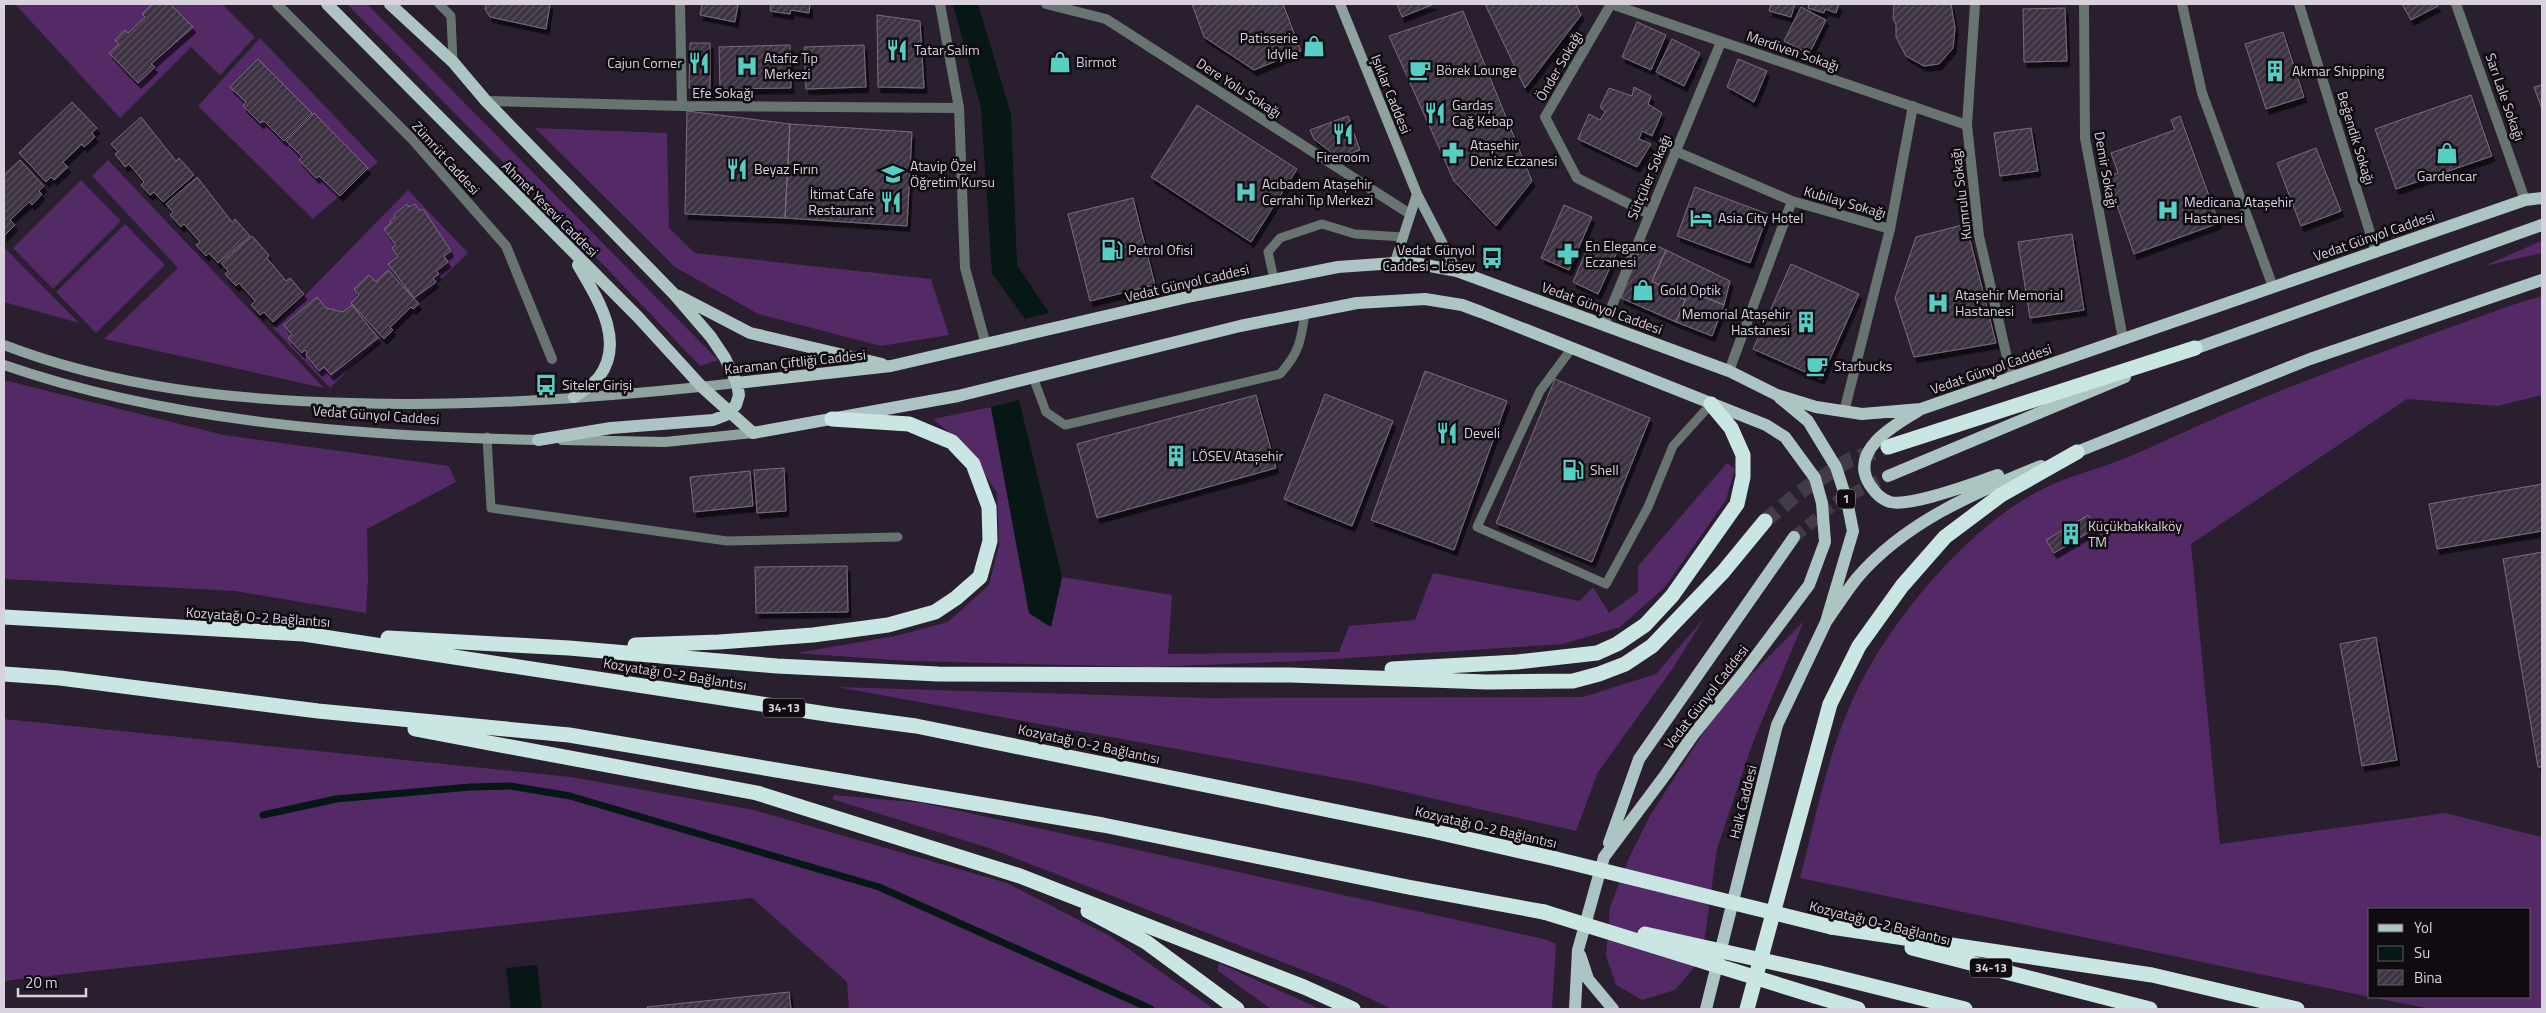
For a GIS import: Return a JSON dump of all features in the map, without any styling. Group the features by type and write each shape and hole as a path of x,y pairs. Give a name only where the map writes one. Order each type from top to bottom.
{"highway":[{"path":"1888,447 2195,348"},
{"path":"1290,675 1518,662 1597,653 1617,644 1645,625 1672,596 1737,504 1743,477 1743,455 1731,428 1710,404"},
{"path":"569,648 719,642 814,635 888,625 936,612 980,577 990,541 989,508 973,464 952,442 909,424 832,419"},
{"path":"1747,1009 1830,704 1859,646 1902,586 1945,537 2001,495 2077,452"},
{"path":"304,634 569,648 777,666 938,674 1290,675 1534,682 1572,681 1599,674 1625,664 1652,646 1686,612 1765,521"},
{"name":"Kozyatağı O-2 Bağlantısı","path":"4,617 304,634 916,726 1432,831 1556,859 2150,1009"},
{"path":"4,674 60,678 318,711 569,735 1103,825 1408,888 1544,912 1820,973 1965,1009"},
{"path":"318,711 757,793 1020,876 1304,987 1353,1009"},
{"path":"1020,876 1146,942 1237,1009"},
{"path":"1544,912 1858,1009"},
{"path":"1831,927 2152,975 2296,1009"}],"main road":[{"name":"Ahmet Yesevi Caddesi","path":"327,4 567,248 638,317 702,387 753,433"},
{"name":"Ahmet Yesevi Caddesi","path":"390,4 453,62 486,101 674,294 711,337 725,358 737,383"},
{"name":"Işıklar Caddesi","path":"1340,4 1417,194 1457,271"},
{"path":"1395,262 1417,194"},
{"name":"Vedat Günyol Caddesi","path":"891,366 1192,296 1338,267 1395,262 1425,264 1457,271 1729,372 1777,395 1816,407 1862,414 1921,409 2525,200 2542,198"},
{"path":"1888,476 2195,348 2542,226"},
{"path":"567,248 598,299 609,328 610,358 598,378 574,397"},
{"path":"1826,622 1858,578 1921,522 1979,491 2310,359 2542,280"},
{"path":"674,294 750,333 891,366"},
{"name":"Vedat Günyol Caddesi","path":"832,419 958,396 1240,326 1358,303 1424,299 1462,305 1766,426 1785,437 1801,455 1815,478 1822,503 1826,542 1809,585 1744,672 1692,735 1666,774 1604,857 1578,950"},
{"name":"Vedat Günyol Caddesi","path":"4,344 45,360 141,384 228,397 283,402 428,405 574,397 702,387"},
{"name":"Vedat Günyol Caddesi","path":"4,365 132,401 235,419 379,432 538,440 666,442 753,433"},
{"name":"Karaman Çiftliği Caddesi","path":"702,387 891,366"},
{"path":"538,440 611,428 698,422 720,418 736,405 740,395 737,383"},
{"name":"1","path":"1777,395 1808,421 1822,442 1836,467 1847,501 1853,531 1826,622"},
{"path":"1921,409 1895,424 1869,448 1865,461 1865,477 1876,495 1890,502 1911,502 2077,452"},
{"path":"753,433 832,419"},
{"path":"1604,857 1639,759 1794,537"},
{"name":"Halk Caddesi","path":"1706,1009 1777,725 1826,622"},
{"path":"1575,1009 1578,950"},
{"path":"1578,950 1588,979 1612,1009"},
{"path":"1694,1009 1710,996"}],"street":[{"name":"Zümrüt Caddesi","path":"277,4 412,139 506,246 552,360"},
{"path":"680,4 682,106"},
{"path":"940,4 959,108 965,268 986,345"},
{"name":"Dere Yolu Sokağı","path":"1046,4 1106,19 1410,214"},
{"name":"Merdiven Sokağı","path":"1611,4 1967,126"},
{"name":"Önder Sokağı","path":"1611,4 1545,117 1577,178 1648,214"},
{"name":"Kumrulu Sokağı","path":"1975,4 1967,126 1979,236 2012,379"},
{"name":"Demir Sokağı","path":"2084,4 2085,138 2123,339"},
{"path":"2182,4 2202,94 2273,287"},
{"name":"Beğendik Sokağı","path":"2299,4 2376,252"},
{"name":"Sarı Lale Sokağı","path":"2456,4 2525,200"},
{"name":"Sütçüler Sokağı","path":"1604,325 1648,214 1721,42"},
{"name":"Efe Sokağı","path":"486,101 682,106 959,108"},
{"path":"1890,229 1913,106"},
{"name":"Kubilay Sokağı","path":"1675,152 1792,201 1890,229 1844,412"},
{"path":"1729,372 1792,201"}],"lane":[{"path":"438,4 451,16 453,62"},
{"path":"1274,280 1268,252 1280,238 1322,224 1355,234 1403,237"},
{"path":"1032,377 1046,412 1065,425 1280,374 1295,358 1301,339 1305,313"},
{"path":"1572,348 1540,391 1476,527 1606,584 1648,507 1673,446 1710,404"},
{"path":"487,437 491,508 728,540 898,537"}],"shaded area":[{"path":"15,4 222,4 255,37 220,75 191,47 120,118"},
{"path":"347,4 367,4 718,360 700,366 574,234"},
{"path":"260,38 378,162 313,219 198,106"},
{"path":"535,128 667,133 669,228 695,253 931,279 949,335 881,346 758,314 675,267"},
{"path":"108,160 324,388 104,339 178,268 92,176"},
{"path":"81,180 121,221 53,289 13,248"},
{"path":"408,190 468,253 330,388 273,328"},
{"path":"125,224 165,265 96,333 56,292"},
{"path":"2541,241 2542,253 2484,266"},
{"path":"4,247 79,323 4,302"},
{"path":"2542,296 2542,395 2498,406 2407,399 2191,544 2220,844 2445,813 2542,837 2542,1009 2431,1009 2375,998 2531,998 2531,908 2368,908 2368,997 1800,878 1834,747 1843,721 1866,673 1897,624 1936,575 1981,531 2005,512 2053,484 2133,455 2274,393 2431,334"},
{"path":"4,380 224,435 449,466 456,482 367,529 368,580 366,613 235,591 4,579"},
{"path":"991,407 1029,613 1051,627 1062,577 1172,595 1168,654 1339,652 1349,626 1415,620 1433,573 1580,601 1593,587 1609,613 1638,592 1638,566 1727,463 1735,469 1726,500 1665,587 1620,627 1563,644 1303,661 1149,667 908,661 796,653 895,636 948,622 989,585 999,545 997,493 969,449 933,419"},
{"path":"1705,617 1673,668 1598,772 1576,831 1369,784 837,687 1207,698 1583,697 1656,674"},
{"path":"1804,621 1753,742 1717,849 1702,958 1675,990 1642,1000 1616,985 1606,956 1610,907 1629,858 1651,814 1722,704"},
{"path":"4,719 571,777 754,810 1007,883 1110,936 1214,1009 849,1009 847,982 752,898 4,981"},
{"path":"834,795 923,803 1544,939 1556,944 1552,1009 1392,1009 1341,985 989,848 832,799"},
{"path":"1219,963 1320,1009 1271,1009 1217,970"}],"water":[{"path":"953,4 978,4 1011,114 1017,265 1049,313 1025,319 992,273 981,108"},
{"path":"1019,400 1062,577 1051,627 1029,613 991,407"},
{"path":"537,965 542,1009 511,1009 506,968"}],"building":[{"path":"152,4 170,4 193,27 151,64 155,67 138,83 109,53 119,44 115,40 125,30 128,33 145,17 142,14"},
{"path":"486,4 550,4 546,29 490,17 485,9"},
{"path":"702,4 738,4 735,22 700,15"},
{"path":"771,4 810,4 809,13 791,10 790,14 770,11"},
{"path":"1192,4 1283,4 1301,51 1254,70 1204,37"},
{"path":"1397,4 1434,4 1402,17"},
{"path":"1485,4 1576,4 1581,15 1525,88"},
{"path":"1771,4 1795,4 1791,17 1769,11"},
{"path":"1809,4 1839,4 1836,13 1825,9 1824,13 1808,8"},
{"path":"1894,4 1951,4 1955,28 1953,48 1939,64 1924,66 1906,56 1896,37 1896,25 1893,18"},
{"path":"2402,4 2437,4 2438,6 2411,20"},
{"path":"1801,7 1826,20 1809,54 1784,41"},
{"path":"2065,8 2067,61 2024,62 2023,9"},
{"path":"1463,11 1532,181 1496,226 1454,181 1389,36"},
{"path":"877,15 920,21 924,88 878,87"},
{"path":"1637,22 1666,35 1651,70 1622,57"},
{"name":"Akmar Shipping","path":"2283,32 2304,97 2266,109 2245,44"},
{"path":"1672,39 1700,53 1684,86 1656,72"},
{"path":"690,43 710,43 710,89 689,88"},
{"path":"790,45 791,88 720,89 719,47"},
{"path":"864,45 866,87 806,89 804,47"},
{"path":"258,59 312,113 284,141 264,121 260,123 243,106 246,102 230,87"},
{"path":"1738,59 1767,71 1754,102 1727,87"},
{"path":"2542,85 2542,109 2534,87"},
{"path":"1634,87 1651,96 1648,104 1662,113 1652,136 1642,131 1639,139 1651,144 1637,167 1578,139 1589,114 1600,120 1605,112 1600,107 1609,88 1632,96"},
{"path":"2471,95 2492,156 2396,189 2375,129"},
{"path":"72,102 97,128 92,133 95,137 84,147 82,144 63,162 68,167 54,180 51,177 46,182 19,153"},
{"path":"1197,105 1297,169 1251,242 1151,177"},
{"name":"Beyaz Fırın","path":"687,111 790,124 785,218 685,214"},
{"path":"314,113 368,168 340,196 319,176 316,178 299,160 302,157 286,141"},
{"path":"1348,116 1360,150 1338,158 1314,139 1310,130"},
{"path":"2180,116 2219,223 2134,254 2107,177 2118,173 2111,153 2175,130 2171,120"},
{"path":"141,117 176,161 179,158 194,175 163,202 154,192 150,195 141,185 144,182 129,164 125,167 115,154 118,152 111,144"},
{"path":"790,124 912,132 907,226 785,218"},
{"path":"2031,128 2038,171 2000,176 1994,133"},
{"path":"2316,148 2341,211 2301,226 2277,163"},
{"path":"20,160 44,186 39,191 42,194 32,205 29,202 10,220 15,225 4,236 4,175"},
{"path":"197,177 232,222 235,219 250,236 218,263 209,253 206,256 196,245 200,242 184,224 181,227 170,215 173,212 166,204"},
{"path":"1695,187 1768,214 1750,263 1677,236"},
{"path":"1133,198 1155,285 1090,301 1068,214"},
{"path":"407,204 409,207 415,204 420,211 423,209 451,251 444,256 448,262 436,271 439,274 433,278 436,282 414,298 388,264 398,257 392,248 396,245 384,229 391,223 390,221 395,217 394,215"},
{"path":"1564,205 1592,217 1569,270 1541,258"},
{"path":"1966,224 1996,343 1914,357 1895,298 1916,237"},
{"path":"2072,234 2084,310 2030,318 2018,242"},
{"path":"252,236 269,255 267,258 286,281 290,278 304,294 273,322 264,312 260,315 251,305 255,301 239,283 236,286 225,274 228,271 221,263"},
{"path":"1591,240 1617,252 1598,294 1573,282"},
{"path":"1643,240 1666,250 1652,281 1685,300 1676,322 1621,298"},
{"path":"1666,250 1730,281 1724,305 1689,291 1685,300 1652,281"},
{"name":"Memorial Ataşehir Hastanesi","path":"1791,264 1859,294 1821,379 1753,349"},
{"path":"388,270 419,304 413,309 411,307 390,327 393,330 384,339 351,303 359,295 354,289 369,275 376,282"},
{"path":"1689,291 1724,305 1712,336 1676,322"},
{"path":"317,297 326,308 343,312 352,305 378,338 331,375 324,367 319,371 306,355 305,350 302,353 288,338 292,335 284,325"},
{"path":"1425,371 1507,401 1454,550 1371,520"},
{"path":"1555,379 1650,418 1592,562 1496,523"},
{"path":"1325,394 1393,421 1352,526 1284,499"},
{"name":"LÖSEV Ataşehir","path":"1256,395 1276,468 1097,518 1077,444"},
{"path":"784,468 786,511 757,513 754,470"},
{"path":"750,471 753,506 694,512 690,477"},
{"path":"2542,484 2542,531 2437,549 2429,504"},
{"name":"Küçükbakkalköy TM","path":"2088,515 2096,528 2054,553 2046,540"},
{"path":"2542,552 2542,767 2538,767 2503,559"},
{"path":"847,566 848,612 756,613 755,567"},
{"path":"2376,637 2397,760 2362,766 2340,644"},
{"path":"789,992 791,1009 648,1009 647,1007"}],"waterway":[{"path":"263,815 336,799 470,787 510,786 570,796 879,887 1151,1009"}],"tunnel":[{"path":"1765,521 1797,494 1849,460 1888,447"},
{"path":"1794,537 1838,501 1888,476"}],"place":[{"name":"Patisserie Idylle","path":"1314,46"},
{"name":"Tatar Salim","path":"897,50"},
{"name":"Birmot","path":"1060,62"},
{"name":"Cajun Corner","path":"699,63"},
{"name":"Atafiz Tıp Merkezi","path":"747,66"},
{"name":"Börek Lounge","path":"1420,70"},
{"name":"Akmar Shipping","path":"2275,71"},
{"name":"Gardaş Cağ Kebap","path":"1435,113"},
{"name":"Fireroom","path":"1343,134"},
{"name":"Ataşehir Deniz Eczanesi","path":"1453,153"},
{"name":"Gardencar","path":"2447,153"},
{"name":"Beyaz Fırın","path":"737,169"},
{"name":"Atavip Özel Öğretim Kursu","path":"893,174"},
{"name":"Acıbadem Ataşehir Cerrahi Tıp Merkezi","path":"1246,192"},
{"name":"İtimat Cafe Restaurant","path":"891,202"},
{"name":"Medicana Ataşehir Hastanesi","path":"2168,210"},
{"name":"Asia City Hotel","path":"1701,218"},
{"name":"Petrol Ofisi","path":"1112,250"},
{"name":"En Elegance Eczanesi","path":"1568,254"},
{"name":"Vedat Günyol Caddesi - Lösev","path":"1492,258"},
{"name":"Gold Optik","path":"1643,290"},
{"name":"Ataşehir Memorial Hastanesi","path":"1938,303"},
{"name":"Memorial Ataşehir Hastanesi","path":"1806,322"},
{"name":"Starbucks","path":"1817,366"},
{"name":"Siteler Girişi","path":"546,385"},
{"name":"Develi","path":"1447,433"},
{"name":"LÖSEV Ataşehir","path":"1176,456"},
{"name":"Shell","path":"1573,470"},
{"name":"Küçükbakkalköy TM","path":"2071,534"}]}
